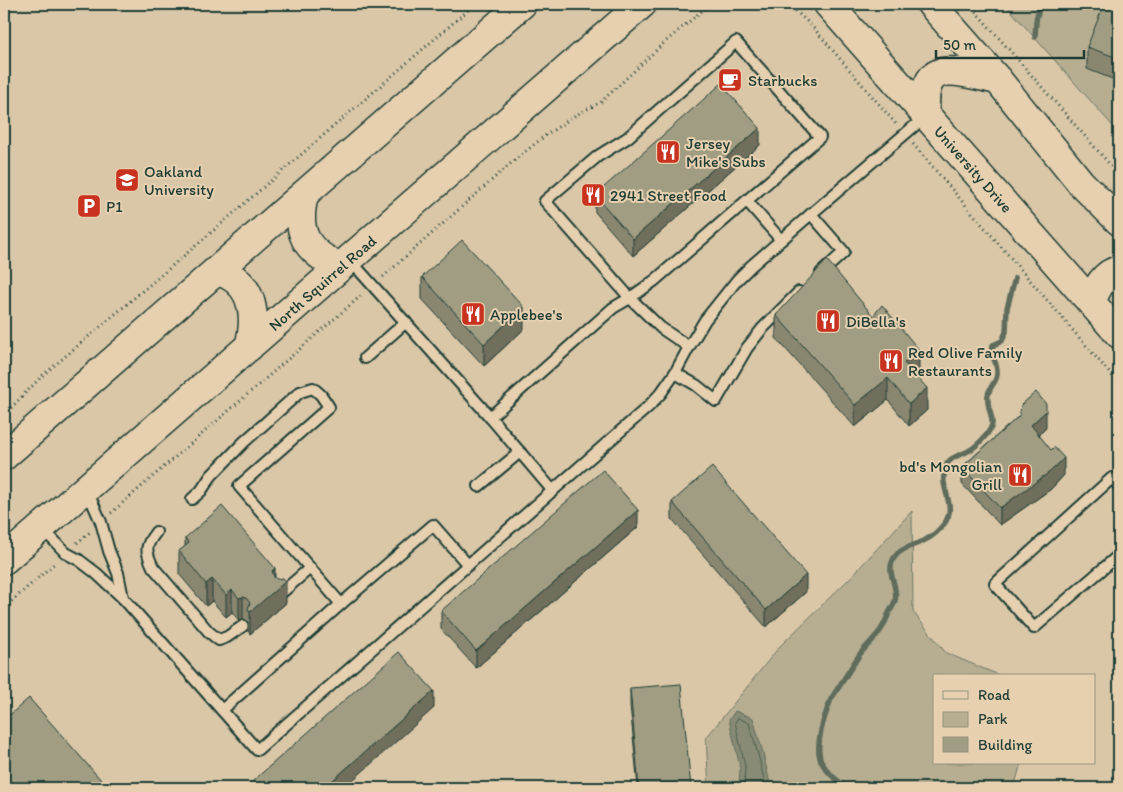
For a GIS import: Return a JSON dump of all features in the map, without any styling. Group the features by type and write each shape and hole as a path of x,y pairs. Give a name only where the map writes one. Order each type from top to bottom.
{"main road":[{"path":"4,456 522,4"},
{"name":"North Squirrel Road","path":"4,560 642,4"},
{"name":"University Drive","path":"828,4 1119,334"},
{"path":"931,4 998,80 1081,183 1119,221"},
{"path":"926,116 924,96 926,87 931,78 940,72 952,71 998,80"},
{"path":"304,195 300,209 304,237 311,248 320,256 344,263"},
{"path":"1090,302 1100,283 1113,271 1119,270"},
{"path":"217,271 236,280 249,296 253,322 248,348"}],"lane":[{"path":"490,417 613,308 630,298 654,281 820,137 736,42 627,138 598,156 545,201 630,298 661,328 689,347"},
{"path":"41,528 66,553 80,560 123,598 257,750 648,407 676,373 706,320 750,266 926,116"},
{"path":"747,201 781,240"},
{"path":"676,373 696,385 716,401 747,348 762,328 844,252 810,214"},
{"path":"344,263 373,286 406,322 552,491"},
{"path":"366,358 406,322"},
{"path":"192,499 244,442 300,392 314,388 329,407 239,486 341,604"},
{"path":"478,486 520,452"},
{"path":"1119,486 1112,478 995,584 1034,628 1119,555"},
{"path":"87,489 101,522 109,552 118,573 123,598"},
{"path":"222,710 433,525 468,565"},
{"path":"156,532 148,542 147,555 153,567 209,632 220,640 243,626"},
{"path":"279,595 310,568"}],"path":[{"path":"4,415 42,376 200,243 475,4"},
{"path":"4,608 510,164 546,134 600,102 710,4"},
{"path":"788,4 811,26 1119,384"},
{"path":"969,4 1119,175"}],"green space":[{"path":"1005,4 1119,4 1119,133"},
{"path":"912,511 913,612 946,653 996,674 933,674 933,764 1021,764 1014,788 709,788 706,738 780,646 850,578"}],"water":[{"path":"735,711 753,718 771,788 739,788 740,767 729,720"}],"building":[{"path":"1104,4 1119,4 1119,47 1115,57 1087,47"},
{"path":"721,84 760,128 633,239 595,195"},
{"path":"462,240 524,307 484,344 422,277"},
{"path":"827,260 873,316 882,305 919,350 904,363 927,388 909,404 888,378 855,405 776,315"},
{"path":"1036,392 1046,404 1046,411 1031,425 1051,450 1054,447 1064,458 1051,471 1000,508 962,467 1019,416 1021,405"},
{"path":"712,467 806,575 766,610 672,502"},
{"path":"603,470 638,510 476,651 441,611"},
{"path":"222,506 275,568 272,571 274,577 277,579 283,578 286,581 250,612 248,609 250,603 246,598 239,598 232,590 226,595 212,579 206,584 179,551 189,543 185,538"},
{"path":"399,652 434,691 324,788 245,788"},
{"path":"681,684 691,788 639,788 630,688"},
{"path":"29,698 108,788 4,788 4,720"}],"waterway":[{"path":"1035,37 1037,16 1042,4"},
{"path":"847,788 827,771 820,756 819,740 826,714 831,699 860,654 880,632 895,601 896,596 891,570 893,560 903,549 932,536 948,517 949,503 944,482 946,466 953,458 976,445 991,427 992,421 988,395 995,381 997,371 996,363 991,353 993,345 1002,341 1006,332 1007,308 1015,278"}],"place":[{"name":"Starbucks","path":"730,80"},
{"name":"Jersey Mike's Subs","path":"668,152"},
{"name":"Oakland University","path":"127,180"},
{"name":"2941 Street Food","path":"593,195"},
{"name":"P1","path":"89,206"},
{"name":"Applebee's","path":"473,314"},
{"name":"DiBella's","path":"828,321"},
{"name":"Red Olive Family Restaurants","path":"891,361"},
{"name":"bd's Mongolian Grill","path":"1020,475"}]}
